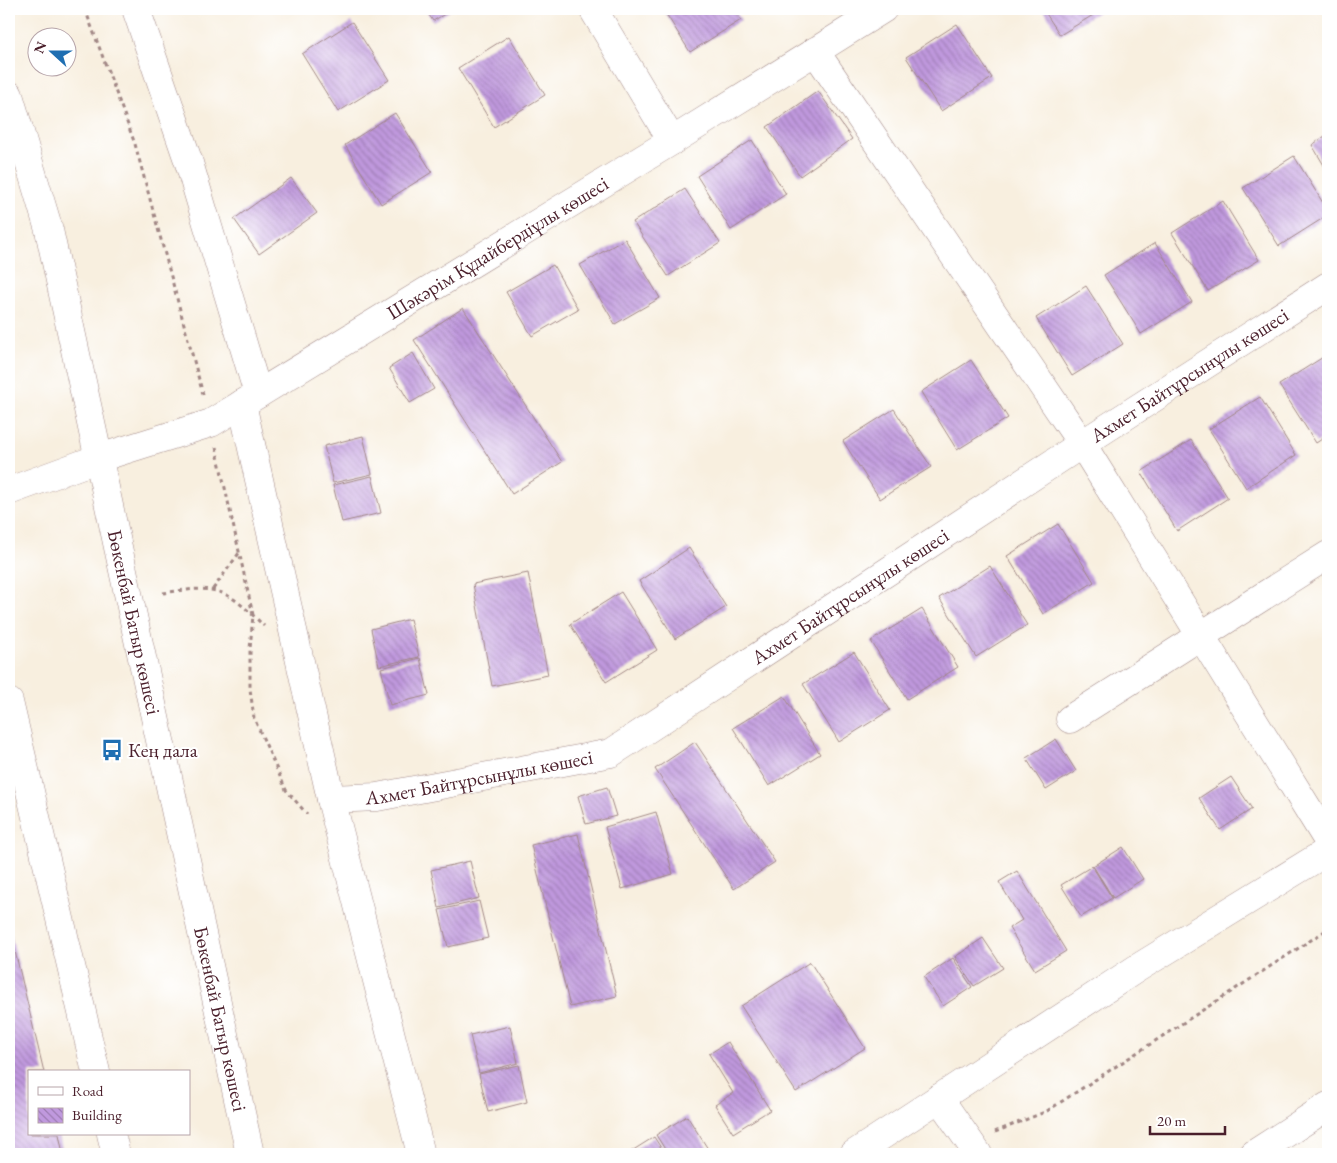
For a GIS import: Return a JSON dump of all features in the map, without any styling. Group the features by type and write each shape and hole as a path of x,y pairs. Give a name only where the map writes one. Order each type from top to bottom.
{"street":[{"path":"136,9 188,163 250,399 298,656 331,800 421,1154"},
{"path":"593,9 672,141"},
{"name":"Шәкәрім Құдайбердіұлы көшесі","path":"9,491 99,458 211,422 672,141 883,9"},
{"path":"815,51 1082,444 1328,841"},
{"name":"Бөкенбай Батыр көшесі","path":"9,94 49,230 250,1154"},
{"name":"Ахмет Байтұрсынұлы көшесі","path":"331,800 377,797 612,754 1082,444 1328,286"},
{"path":"1070,719 1328,555"},
{"path":"9,702 96,1070"},
{"path":"854,1154 1136,969 1328,851"},
{"path":"939,1098 973,1148"},
{"path":"1258,1153 1328,1106"},
{"path":"112,1136 116,1154"}],"path":[{"path":"85,9 135,144 211,422 254,615 250,649 250,689 254,718 286,790 303,812 339,830"},
{"path":"213,589 240,552"},
{"path":"163,593 198,588 213,589 227,593 298,656"},
{"path":"973,1148 1047,1111 1328,929"}],"building":[{"path":"425,9 453,9 433,21"},
{"path":"663,9 734,9 741,20 690,52"},
{"path":"1043,9 1103,9 1060,35"},
{"path":"352,22 389,80 338,112 302,54"},
{"path":"957,24 992,78 941,111 906,57"},
{"path":"509,36 545,95 494,127 458,68"},
{"path":"818,91 852,139 800,176 767,127"},
{"path":"395,113 432,172 381,204 345,145"},
{"path":"1328,134 1328,172 1312,145"},
{"path":"752,140 786,194 731,230 697,176"},
{"path":"1294,156 1328,211 1328,215 1279,246 1243,188"},
{"path":"291,178 317,213 259,254 234,219"},
{"path":"685,189 720,243 668,276 633,222"},
{"path":"1223,201 1259,260 1208,291 1172,233"},
{"path":"625,239 660,298 615,324 580,265"},
{"path":"1155,243 1192,302 1141,334 1104,275"},
{"path":"553,265 578,309 532,336 506,292"},
{"path":"1086,286 1123,344 1072,376 1036,318"},
{"path":"463,308 562,462 512,494 414,340"},
{"path":"413,353 434,389 410,403 389,368"},
{"path":"1328,354 1328,435 1316,443 1279,385"},
{"path":"971,360 1008,418 957,450 921,392"},
{"path":"1260,397 1296,455 1246,488 1209,429"},
{"path":"894,409 931,467 880,499 843,441"},
{"path":"363,436 372,474 333,483 324,446"},
{"path":"1191,440 1228,498 1177,531 1141,472"},
{"path":"372,476 381,513 342,522 333,485"},
{"path":"1058,524 1094,582 1043,614 1007,556"},
{"path":"689,548 726,607 675,639 639,581"},
{"path":"990,566 1027,625 976,657 939,598"},
{"path":"528,573 548,675 492,686 473,584"},
{"path":"621,592 657,650 606,682 570,624"},
{"path":"922,609 958,667 907,699 871,641"},
{"path":"410,619 419,657 379,666 371,629"},
{"path":"854,652 890,710 839,742 803,684"},
{"path":"420,658 429,695 390,705 381,668"},
{"path":"784,696 820,754 769,786 733,728"},
{"path":"1056,739 1076,771 1046,790 1026,758"},
{"path":"695,742 775,862 734,889 655,769"},
{"path":"1231,777 1252,809 1220,830 1199,798"},
{"path":"607,787 616,816 586,824 578,796"},
{"path":"656,812 673,874 622,889 605,827"},
{"path":"578,834 617,996 570,1007 531,845"},
{"path":"1123,847 1143,879 1113,898 1093,866"},
{"path":"470,861 479,898 439,908 431,870"},
{"path":"1092,866 1112,898 1081,917 1061,885"},
{"path":"1017,871 1066,951 1035,970 1009,928 1022,920 999,882"},
{"path":"479,901 488,938 448,947 439,910"},
{"path":"9,926 44,1070 28,1070 28,1136 59,1136 63,1154 9,1154"},
{"path":"983,938 1003,968 974,986 955,957"},
{"path":"953,958 972,987 943,1006 924,977"},
{"path":"810,962 865,1048 796,1092 741,1006"},
{"path":"510,1026 518,1063 479,1073 470,1035"},
{"path":"728,1042 770,1110 733,1133 715,1105 733,1093 709,1054"},
{"path":"519,1065 527,1102 488,1112 479,1074"},
{"path":"687,1116 708,1149 700,1154 668,1154 656,1135"},
{"path":"654,1137 665,1154 627,1154"}],"place":[{"name":"Кең дала","path":"112,750"}]}
